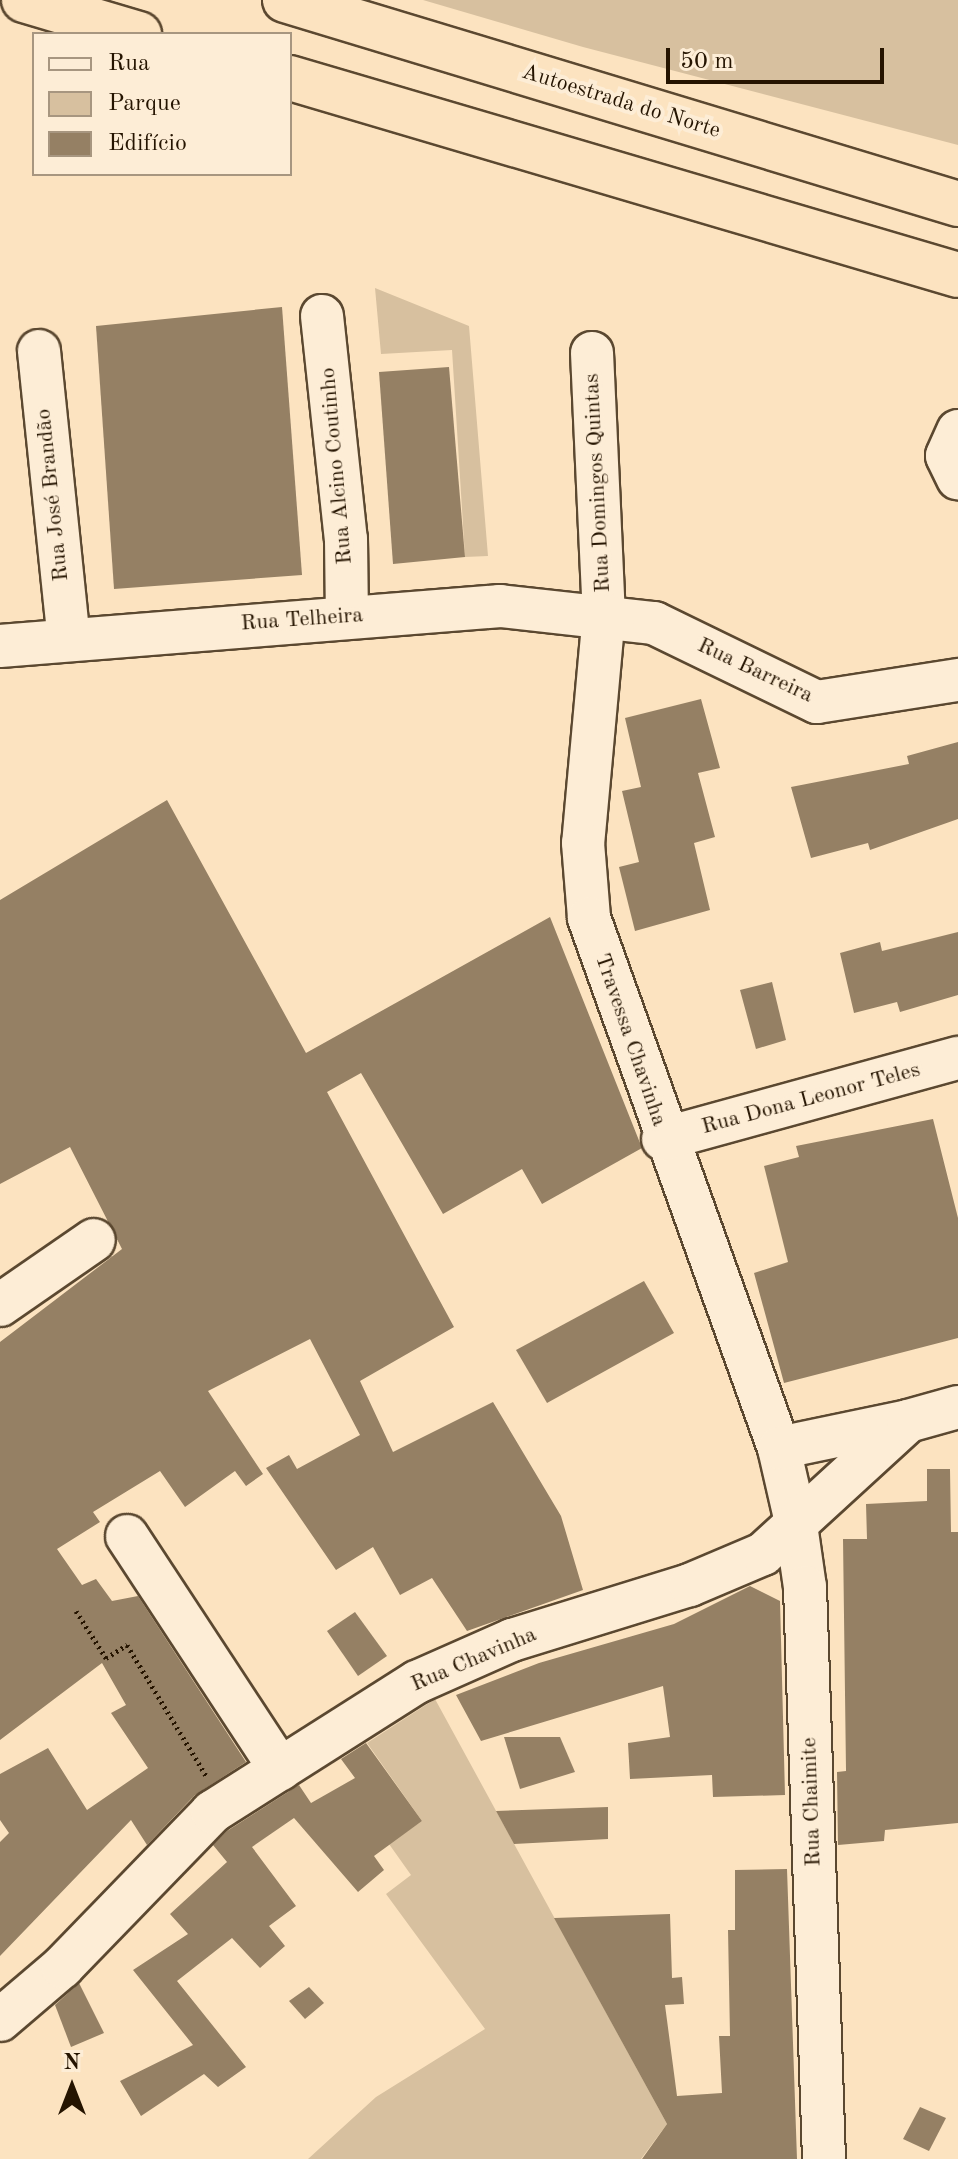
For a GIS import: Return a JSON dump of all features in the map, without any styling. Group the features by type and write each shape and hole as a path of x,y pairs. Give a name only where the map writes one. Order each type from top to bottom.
{"highway":[{"path":"24,0 132,32"},
{"name":"Autoestrada do Norte","path":"285,0 958,204"},
{"path":"292,79 958,275"}],"street":[{"name":"Rua Alcino Coutinho","path":"322,316 346,539 347,616"},
{"name":"Rua José Brandão","path":"39,351 69,639"},
{"name":"Rua Domingos Quintas","path":"592,353 604,614"},
{"path":"958,431 947,456 958,479"},
{"name":"Rua Telheira","path":"0,646 500,606 604,614"},
{"name":"Rua Barreira","path":"604,614 654,623 817,702 958,680"},
{"name":"Travessa Chavinha","path":"604,614 583,843 589,918 663,1139 779,1448"},
{"name":"Rua Dona Leonor Teles","path":"663,1139 958,1058"},
{"path":"0,1305 94,1240"},
{"name":"Rua Chavinha","path":"779,1448 908,1421 958,1407"},
{"name":"Rua Chavinha","path":"0,2020 62,1967 224,1805 417,1682 512,1640 690,1585 763,1554 795,1518 908,1421"},
{"name":"Rua Chaimite","path":"779,1448 795,1518 805,1587 824,2159"},
{"path":"127,1536 280,1769"}],"path":[{"path":"76,1611 106,1658 127,1645 224,1805"}],"green space":[{"path":"423,0 958,0 958,145 583,47"},
{"path":"375,288 469,326 488,556 465,557 452,350 381,354"},
{"path":"435,1699 667,2124 641,2159 308,2159 376,2097 485,2029 386,1894 411,1875 389,1844 422,1821 367,1743"}],"building":[{"path":"282,307 302,575 114,589 96,326"},
{"path":"449,367 465,557 393,564 379,372"},
{"path":"701,699 720,768 698,773 715,837 694,843 710,910 635,931 619,867 639,862 622,791 641,787 625,718"},
{"path":"958,742 958,819 870,850 868,843 811,858 791,787 909,764 907,756"},
{"path":"167,800 306,1053 550,917 642,1148 542,1204 522,1169 443,1214 361,1073 327,1092 454,1327 360,1381 393,1452 493,1402 561,1516 583,1590 467,1631 432,1578 400,1595 373,1547 336,1570 266,1468 289,1455 297,1469 360,1435 310,1339 208,1391 263,1474 246,1486 235,1471 185,1507 160,1471 93,1512 100,1522 57,1549 82,1585 96,1579 112,1601 138,1596 246,1762 195,1795 147,1845 131,1820 0,1956 0,1842 9,1833 0,1820 0,1774 48,1748 87,1810 148,1768 111,1713 126,1705 102,1663 0,1740 0,1342 122,1249 70,1147 0,1184 0,900"},
{"path":"958,932 958,995 900,1012 897,1002 854,1013 840,953 880,942 882,951"},
{"path":"772,982 786,1040 756,1049 740,990"},
{"path":"933,1119 958,1218 958,1338 784,1383 754,1273 788,1262 764,1166 799,1157 796,1146"},
{"path":"644,1281 674,1333 547,1403 516,1350"},
{"path":"927,1469 950,1469 951,1532 958,1532 958,1823 885,1830 884,1841 838,1845 837,1772 846,1771 843,1539 867,1539 866,1504 927,1501"},
{"path":"750,1586 780,1601 785,1795 713,1797 712,1775 630,1779 628,1743 670,1737 663,1686 481,1741 456,1695 539,1663 674,1624"},
{"path":"355,1612 387,1656 358,1676 327,1631"},
{"path":"504,1737 560,1737 575,1772 520,1789"},
{"path":"366,1743 422,1821 374,1856 384,1870 358,1892 294,1818 252,1847 296,1906 269,1926 285,1946 260,1968 232,1938 177,1981 246,2067 218,2087 204,2074 141,2116 120,2081 193,2045 133,1970 188,1934 170,1914 227,1862 213,1845 227,1831 299,1785 311,1803 355,1778 341,1759"},
{"path":"608,1807 608,1839 514,1844 496,1811"},
{"path":"787,1869 797,2159 642,2159 667,2124 554,1918 670,1914 672,1978 682,1977 684,2004 665,2005 677,2096 722,2093 719,2036 730,2036 728,1930 735,1930 735,1870"},
{"path":"79,1983 104,2033 71,2047 55,2005"},
{"path":"309,1987 324,2003 305,2019 289,2001"},
{"path":"920,2107 946,2118 929,2151 903,2139"}]}
